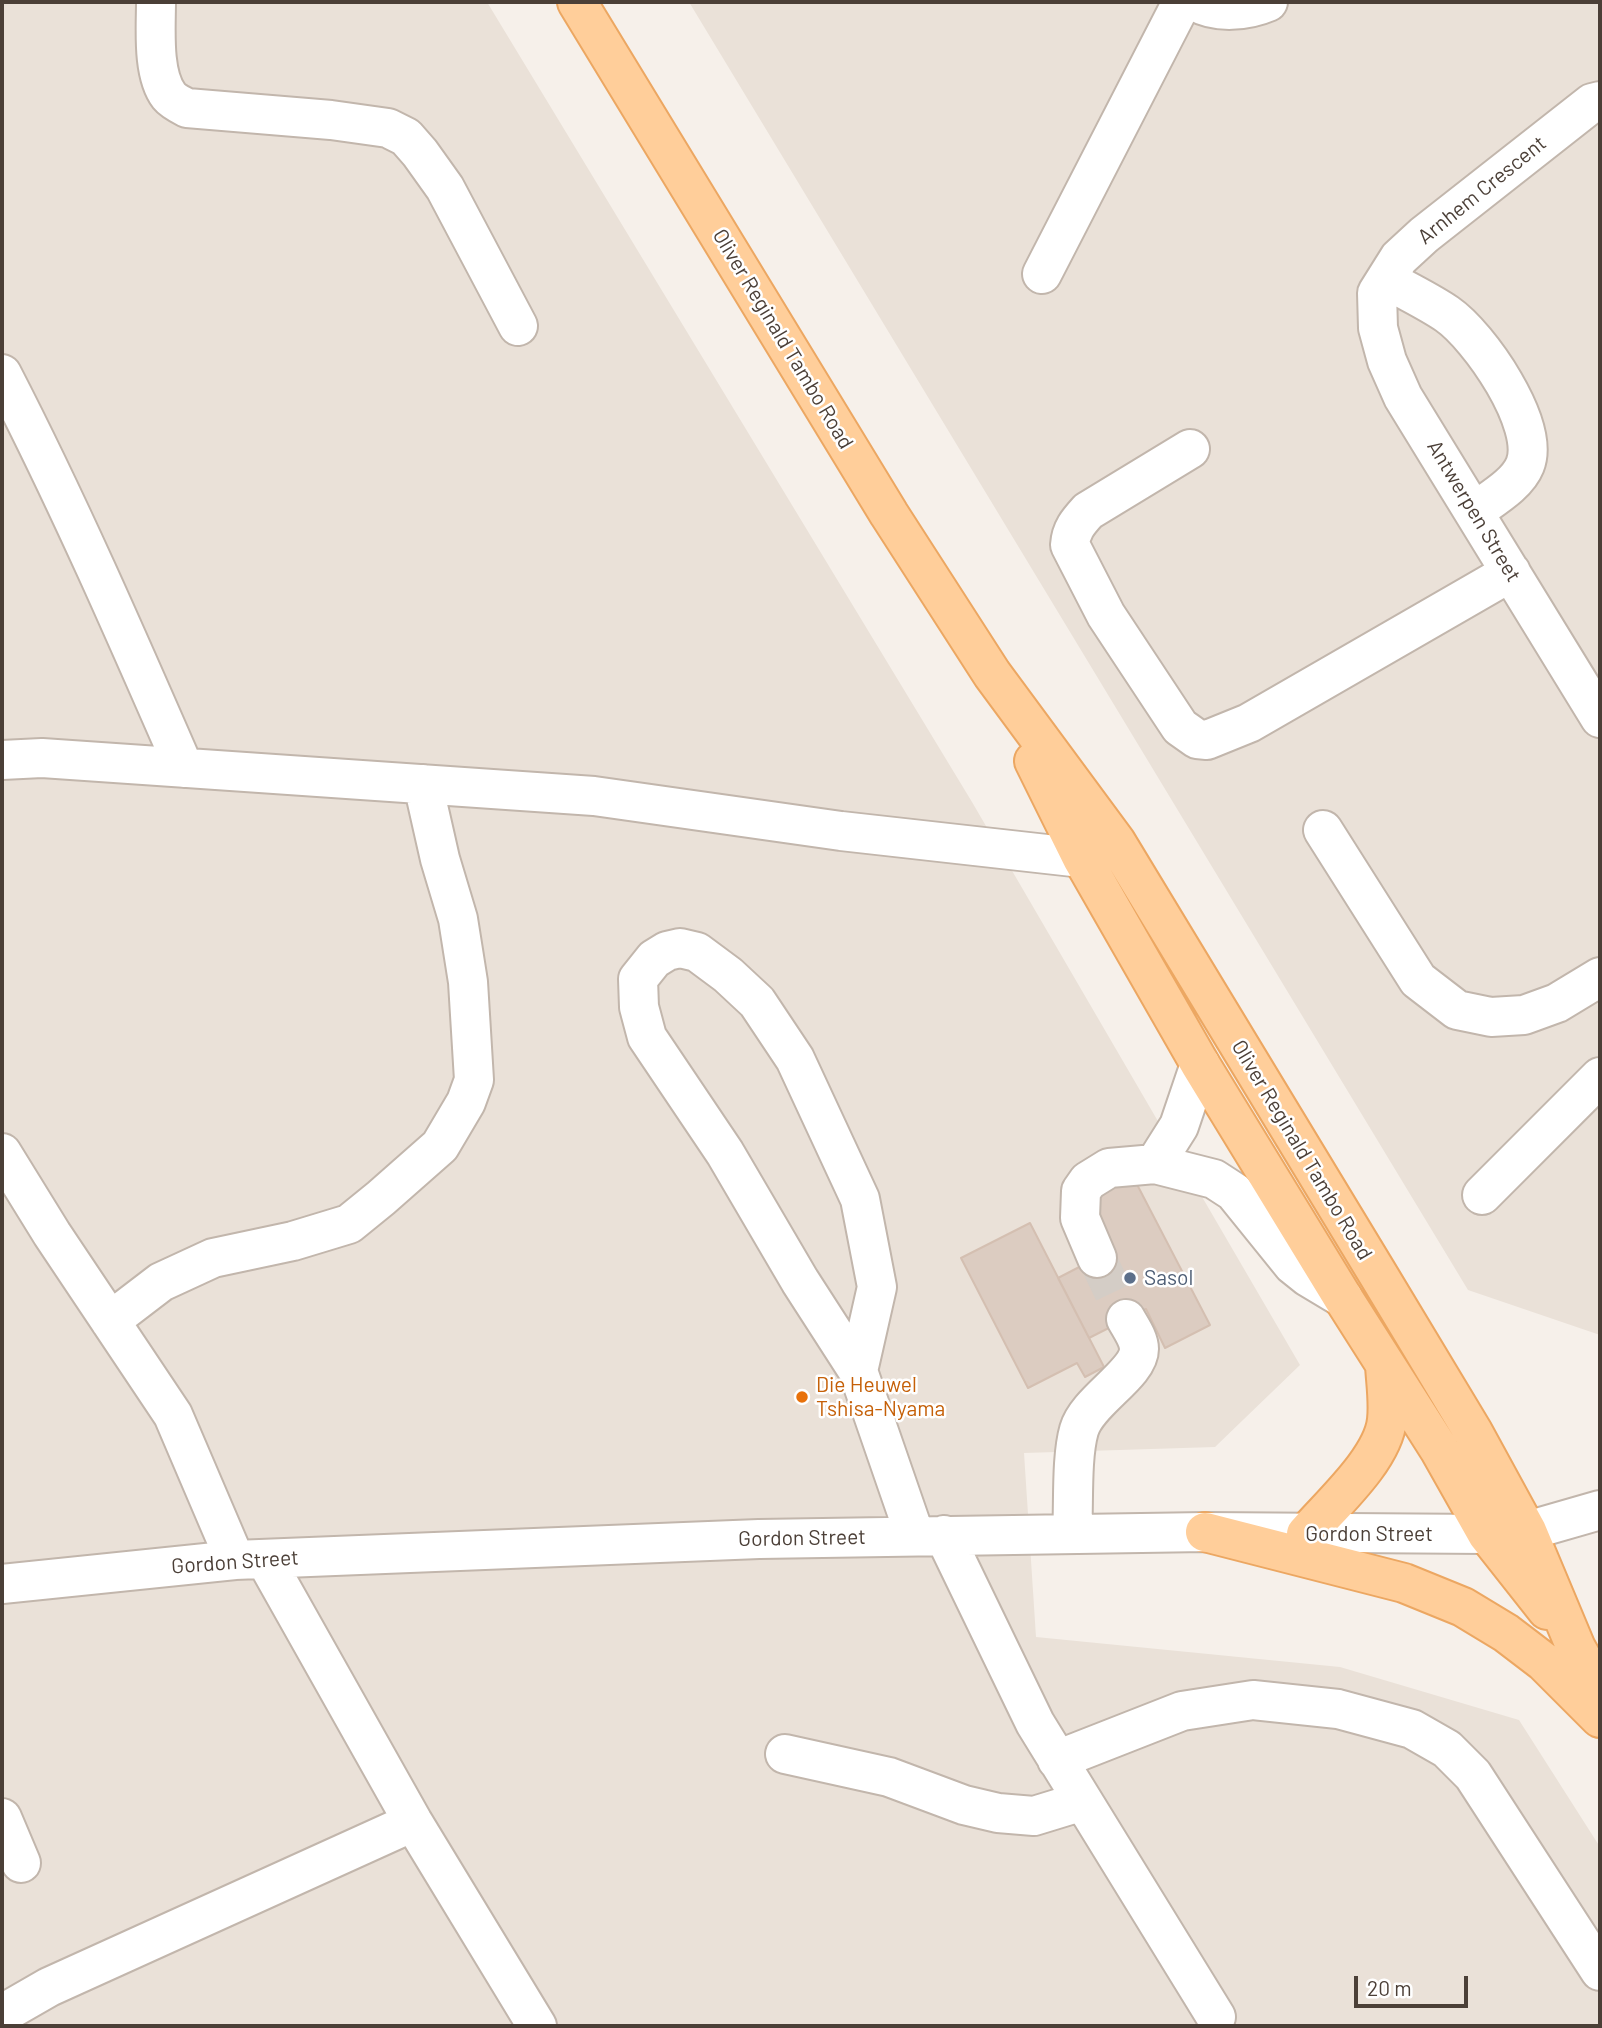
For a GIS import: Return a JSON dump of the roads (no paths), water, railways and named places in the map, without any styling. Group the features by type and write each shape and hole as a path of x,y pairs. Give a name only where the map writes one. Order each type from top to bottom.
{"main road":[{"name":"Oliver Reginald Tambo Road","path":"577,2 882,502 992,674 1116,842 1386,1287 1473,1432 1527,1531 1576,1647 1600,1691"},
{"name":"Oliver Reginald Tambo Road","path":"992,674 1082,858 1200,1064 1439,1449 1487,1534 1576,1647"},
{"path":"1306,1534 1377,1451 1387,1418 1385,1365"},
{"path":"1205,1532 1404,1583 1463,1607 1506,1633 1544,1662 1600,1718"}],"street":[{"path":"156,2 158,68 162,86 171,99 187,108 331,120 388,128 406,137 445,188 518,326"},
{"path":"1042,274 1182,2"},
{"path":"1196,2 1206,8 1230,10 1268,2"},
{"name":"Arnhem Crescent","path":"1382,286 1399,258 1424,235 1592,103 1600,101"},
{"path":"1382,286 1449,315 1478,344 1503,381 1520,415 1528,445 1525,465 1510,485 1474,512"},
{"name":"Antwerpen Street","path":"1382,286 1378,328 1387,361 1404,397 1600,719"},
{"path":"2,374 60,489 184,768"},
{"path":"1190,449 1088,511 1077,523 1070,545 1120,637 1180,727 1197,739 1207,740 1249,723 1511,572"},
{"path":"2,760 42,758 594,796 841,831 1082,858"},
{"path":"110,1321 161,1282 213,1258 293,1241 349,1224 440,1146 466,1102 474,1080 468,982 458,919 440,859 423,784"},
{"path":"1323,830 1418,980 1457,1010 1490,1017 1524,1015 1557,1003 1600,977"},
{"path":"858,1371 877,1287 860,1199 795,1059 757,1002 728,975 697,952 680,948 667,951 654,959 638,979 639,1007 647,1037 725,1153 800,1281 858,1371 929,1536 1035,1724 1216,2017"},
{"path":"1155,1164 1179,1126 1200,1064"},
{"path":"1482,1195 1600,1077"},
{"path":"2,1153 52,1234 173,1415 250,1559 413,1822 525,2022"},
{"path":"1097,1258 1080,1217 1081,1191 1088,1181 1109,1168 1155,1164 1214,1179 1234,1192 1293,1265 1308,1278 1343,1298"},
{"path":"1072,1534 1079,1429 1093,1405 1136,1361 1139,1349 1126,1319"},
{"name":"Gordon Street","path":"2,1584 250,1559 759,1539 1205,1532 1487,1534 1527,1531 1600,1510"},
{"path":"1058,1760 1182,1711 1253,1700 1338,1709 1412,1730 1447,1749 1473,1775 1600,1971"},
{"path":"785,1754 888,1776 964,1805 998,1813 1034,1816 1083,1801"},
{"path":"2,1818 21,1863"},
{"path":"2,2014 49,1987 413,1822"}],"tunnel":[{"path":"1097,1258 1126,1319"}],"place":[{"name":"Sasol","path":"1130,1278"},
{"name":"Die Heuwel Tshisa-Nyama","path":"802,1397"}]}
